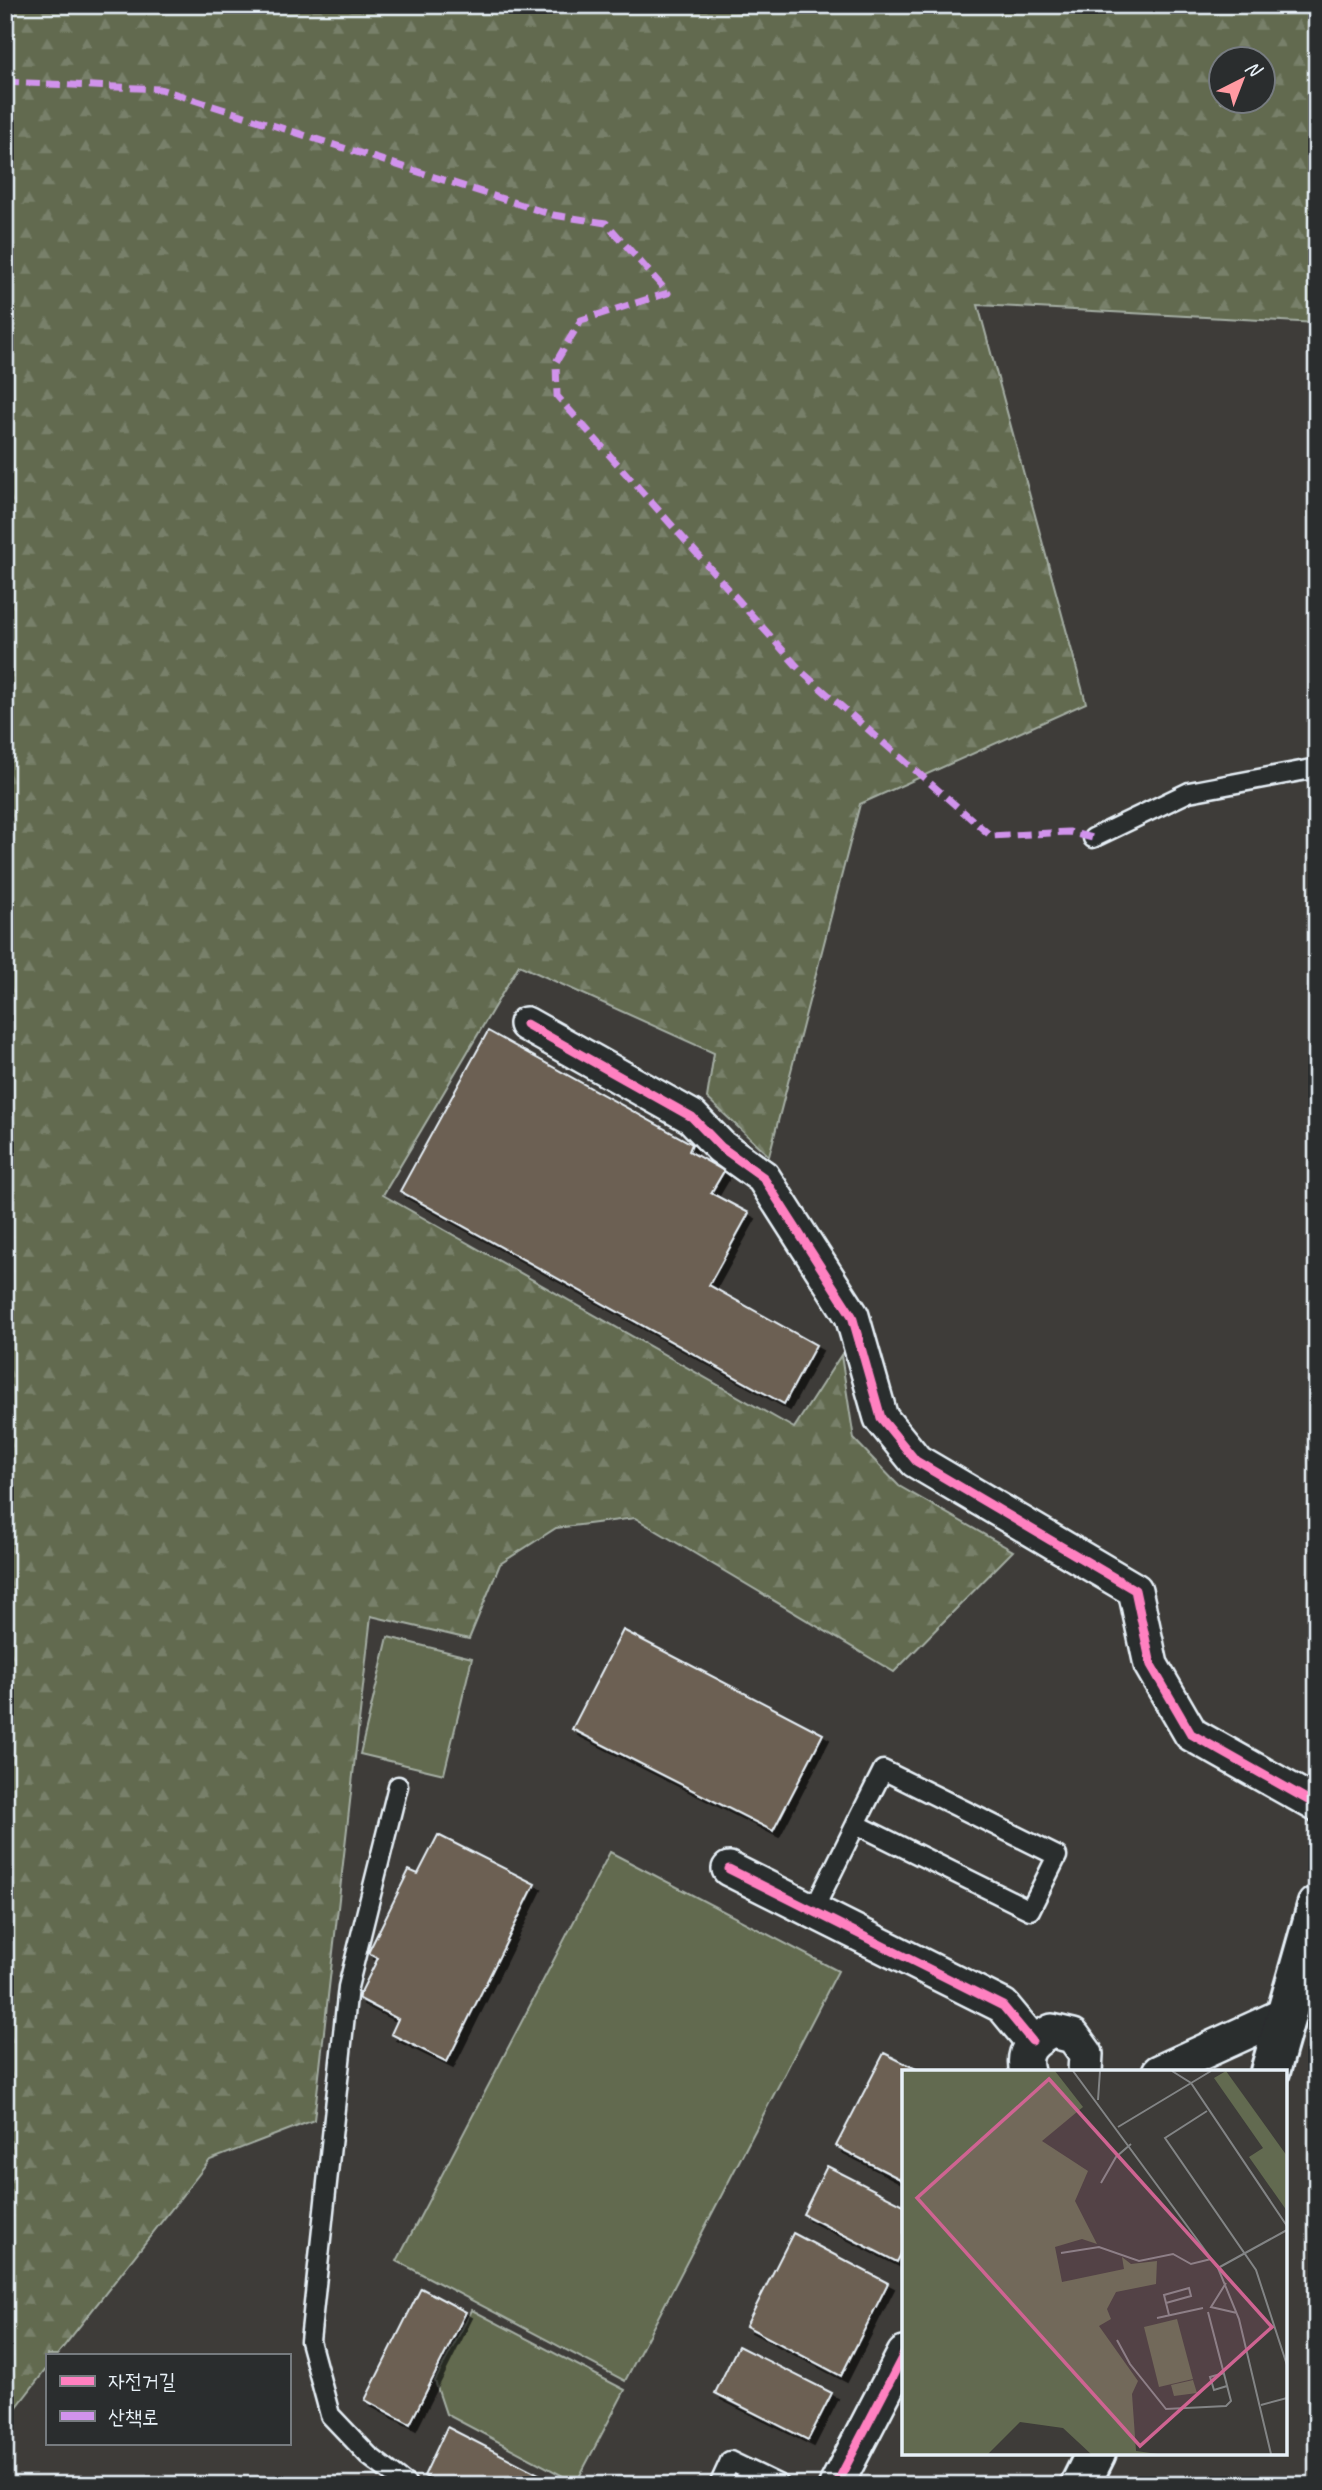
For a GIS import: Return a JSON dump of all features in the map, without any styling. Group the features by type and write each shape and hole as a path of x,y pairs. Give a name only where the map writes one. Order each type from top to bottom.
{"main road":[{"path":"1271,2070 1317,1906"},
{"path":"1080,2485 1095,2455"}],"street":[{"path":"526,1024 692,1117 720,1147 764,1177 852,1317 881,1418 916,1461 1135,1590 1151,1665 1191,1734 1317,1805"},
{"path":"729,1869 1003,2006 1030,2057 1052,2031 1073,2036 1086,2054 1085,2070"},
{"path":"1163,2070 1286,2014"},
{"path":"836,2485 902,2358"}],"lane":[{"path":"1093,838 1189,792 1317,768"},
{"path":"813,1911 856,1824 883,1770 1057,1856 1030,1910 856,1824"},
{"path":"398,1786 348,1987 310,2342 330,2415 369,2456 407,2485"},
{"path":"719,2485 730,2461 780,2485"}],"green space":[{"path":"5,5 1317,5 1317,323 978,305 1086,703 860,804 769,1156 707,1098 714,1053 519,965 383,1195 794,1428 841,1355 854,1439 899,1486 1013,1551 894,1672 635,1518 556,1528 500,1564 469,1639 371,1616 314,2120 210,2160 58,2354 46,2354 46,2369 5,2422"},
{"path":"388,1637 472,1658 444,1774 360,1754"},
{"path":"610,1852 838,1971 625,2381 397,2261"},
{"path":"472,2310 625,2390 576,2483 446,2414 435,2381"}],"building":[{"path":"488,1031 692,1144 689,1151 724,1171 711,1193 749,1213 709,1285 816,1345 784,1404 400,1191"},
{"path":"623,1630 823,1734 773,1831 572,1729"},
{"path":"438,1835 535,1884 447,2062 391,2034 398,2019 358,1998 378,1958 368,1953 409,1870 418,1874"},
{"path":"884,2053 918,2070 902,2070 902,2180 836,2146"},
{"path":"827,2166 902,2204 902,2252 897,2262 803,2214"},
{"path":"793,2233 888,2283 841,2376 746,2326"},
{"path":"421,2288 466,2312 410,2424 365,2400"},
{"path":"738,2346 832,2393 808,2440 715,2393"},
{"path":"447,2427 560,2485 442,2485 424,2476"}],"marked path":[{"path":"5,82 160,89 553,215 606,223 668,293 581,320 556,362 557,396 803,673 991,836 1069,832 1093,838"}],"cycle path":[{"path":"526,1024 692,1117 721,1147 763,1177 852,1316 881,1418 916,1461 1135,1590 1151,1665 1191,1734 1317,1805"},
{"path":"729,1869 1003,2006 1032,2041"},
{"path":"836,2485 902,2358"}]}
